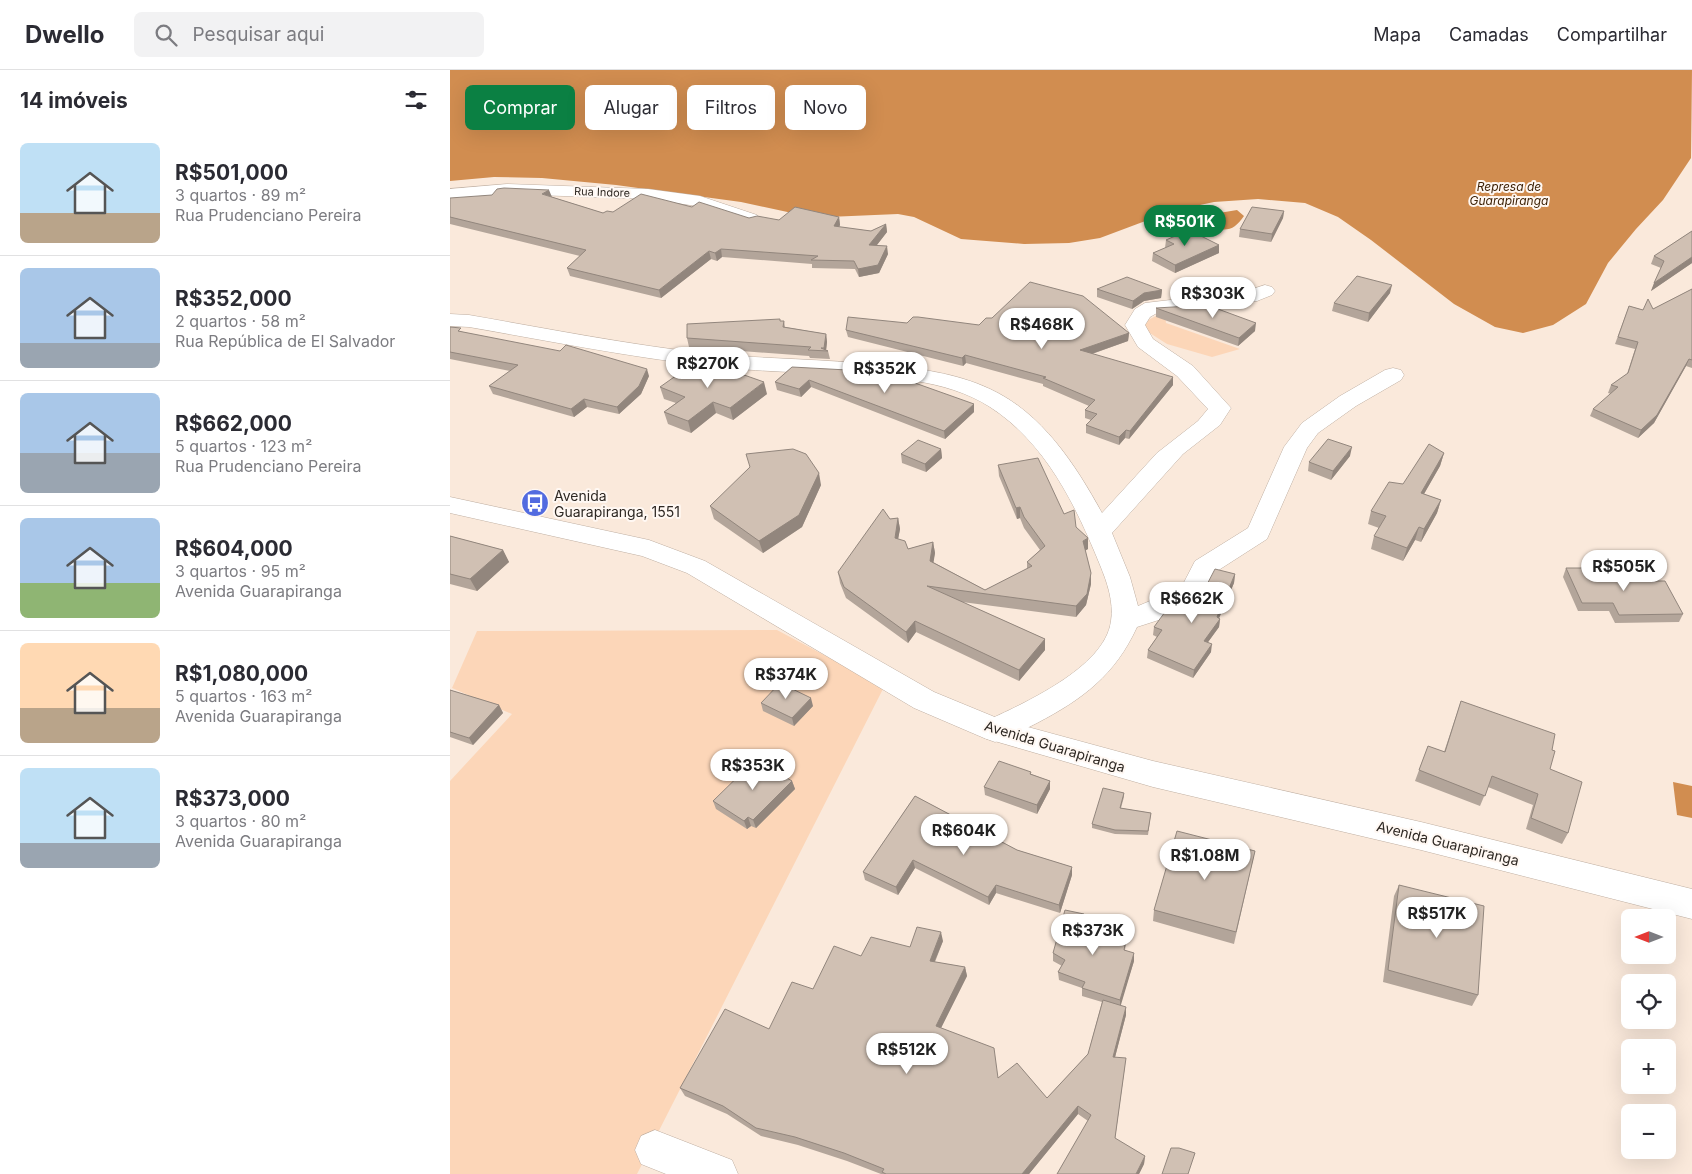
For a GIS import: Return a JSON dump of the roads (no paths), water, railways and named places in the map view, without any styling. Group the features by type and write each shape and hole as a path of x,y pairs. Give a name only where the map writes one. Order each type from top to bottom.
{"street":[{"name":"Rua Indore","path":"450,194 506,189 648,194 700,201 751,219"},
{"path":"1099,531 1175,450 1199,431 1218,413 1220,408 1185,371 1145,343 1135,326 1142,313 1152,307 1250,297 1265,291"},
{"path":"450,320 468,321 631,351 714,360 894,372 933,378 968,388 997,401 1019,417 1042,439 1061,465 1099,531 1115,570 1123,597 1125,621 1117,640 1106,658 1078,684 1039,708 995,730"},
{"path":"1125,621 1161,609 1190,594 1204,567 1258,533 1296,447 1310,428 1348,401 1394,375"},
{"name":"Avenida Guarapiranga","path":"450,505 649,549 696,568 924,700 995,730 1153,774 1421,836 1692,904"},
{"path":"655,1150 718,1174"}],"water":[{"name":"Represa de Guarapiranga","path":"450,70 1692,70 1691,158 1663,200 1608,263 1586,304 1553,325 1523,333 1495,327 1454,304 1338,217 1305,203 1258,199 1214,202 1172,211 1100,238 1069,243 1024,244 961,239 914,217 898,214 806,216 741,202 616,185 542,178 494,177 450,181"},
{"path":"1237,210 1244,216 1238,223 1230,229 1218,229 1221,222 1215,219 1219,213"},
{"path":"1673,782 1692,786 1692,818 1677,815"}],"place":[{"name":"Avenida Guarapiranga, 1551","path":"535,503"}]}
